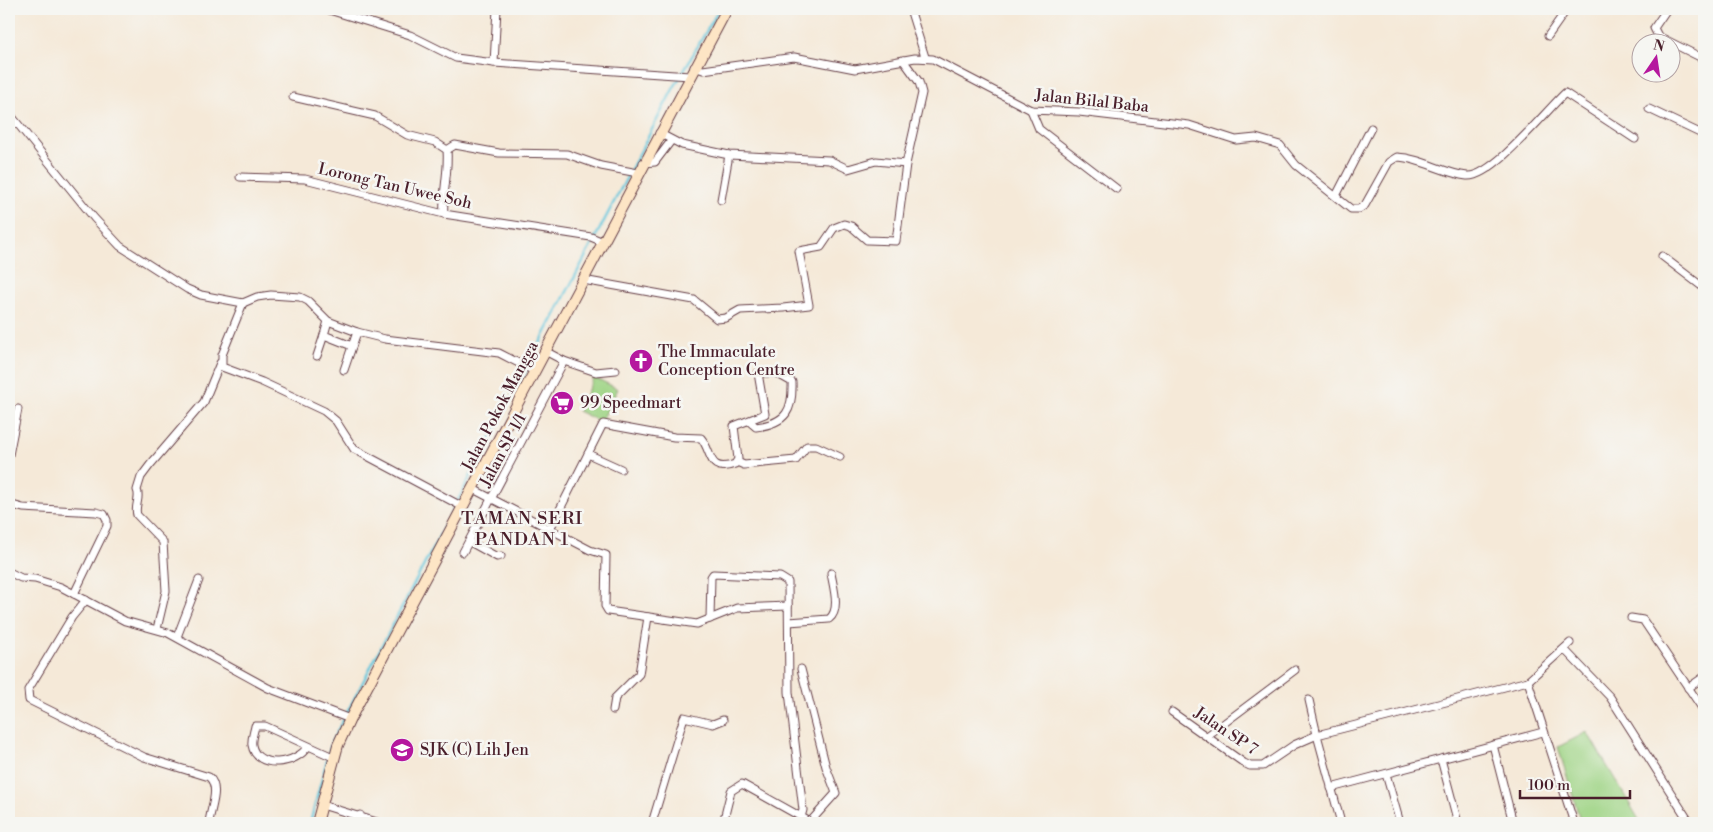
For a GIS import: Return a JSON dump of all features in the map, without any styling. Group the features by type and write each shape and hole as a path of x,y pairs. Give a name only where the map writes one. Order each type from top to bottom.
{"main road":[{"name":"Jalan Pokok Mangga","path":"317,823 330,756 346,717 458,504 473,489 533,370 583,280 637,169 659,133 689,73 727,9"}],"street":[{"name":"Jalan Bilal Baba","path":"326,9 410,35 456,58 494,63 674,75 794,57 855,69 925,57 940,62 1031,110 1134,118 1189,125 1236,140 1256,138 1280,145 1296,165 1351,209 1365,205 1389,162 1397,156 1458,174 1476,176 1482,173 1522,138 1565,94 1635,139"},
{"path":"494,63 496,9"},
{"path":"910,9 925,57"},
{"path":"1548,36 1567,9"},
{"path":"1667,9 1654,28 1658,36 1704,59"},
{"path":"583,280 694,300 717,318 726,318 740,310 809,305 799,251 821,247 834,228 844,224 851,226 867,240 896,241 906,164 922,93 919,82 903,60"},
{"path":"292,97 375,116 407,135 435,142 447,150"},
{"path":"1649,109 1704,135"},
{"path":"1031,110 1039,128 1117,189"},
{"path":"9,112 94,218 120,246 187,290 201,295 243,303 257,296 292,295 308,301 328,321 357,332 385,339 499,353 533,370"},
{"path":"1336,196 1371,128"},
{"path":"659,133 682,146 729,155 829,160 848,169 876,161 906,164"},
{"path":"447,150 455,145 508,153 567,154 601,166 637,169 655,162 671,141"},
{"path":"444,214 447,150"},
{"path":"721,200 729,155"},
{"name":"Lorong Tan Uwee Soh","path":"240,177 305,179 444,214 592,237 601,241"},
{"path":"1704,212 1704,220"},
{"path":"1662,256 1704,288"},
{"path":"156,629 166,591 163,542 136,516 135,510 139,495 137,490 141,477 150,465 204,402 243,303"},
{"path":"317,356 328,321"},
{"path":"344,370 357,332"},
{"path":"324,335 352,346"},
{"path":"545,351 564,361 596,372 616,370"},
{"name":"Jalan SP 1/1","path":"464,552 564,361"},
{"path":"220,362 222,367 262,382 324,411 336,421 354,449 458,504"},
{"path":"737,462 734,426 764,414 758,373 776,372 792,382 792,403 781,418 756,426 749,421"},
{"path":"9,455 18,409"},
{"path":"550,529 603,424 674,437 695,436 705,443 710,459 716,465 729,466 737,462 744,465 796,460 807,446 816,446 840,457"},
{"path":"588,454 621,469"},
{"path":"473,489 590,550 606,555 606,609 697,624 737,608 788,606"},
{"path":"9,504 22,508 104,514 107,526 74,594"},
{"path":"470,542 497,557 501,556"},
{"path":"9,572 21,578 35,579 61,587 125,621 156,629 176,637 268,688 346,717"},
{"path":"710,619 710,577 716,573 780,576 788,582 790,692 803,810 801,817"},
{"path":"789,622 829,619 833,616 835,606 831,573"},
{"path":"176,637 199,580"},
{"path":"86,600 72,617 28,690 28,700 144,757 209,777 214,781 215,788 209,823"},
{"path":"613,710 615,698 640,674 648,617"},
{"path":"1631,618 1643,620 1704,711"},
{"path":"1317,735 1528,681 1570,643"},
{"path":"1564,649 1610,697 1690,823"},
{"path":"723,823 733,788 742,784 747,785 811,823 836,793 826,767 802,669"},
{"path":"1207,736 1295,670"},
{"path":"1688,688 1704,677"},
{"path":"1528,681 1574,823"},
{"path":"1309,700 1340,823"},
{"name":"Jalan SP 7","path":"1172,712 1244,763 1256,767 1268,763 1300,741 1317,735"},
{"path":"652,823 684,717 713,724 723,720"},
{"path":"308,746 298,758 289,761 268,761 257,754 252,747 251,741 256,726 260,725 308,746 330,756"},
{"path":"1331,788 1543,732"},
{"path":"1493,745 1513,823"},
{"path":"1441,759 1458,823"},
{"path":"1386,774 1400,823"},
{"path":"322,805 360,815 380,823"},
{"path":"358,823 360,815"}],"green space":[{"path":"594,377 618,389 601,422 578,411"},
{"path":"1587,732 1641,823 1581,823 1558,747"}],"waterway":[{"path":"310,823 332,741 672,91 719,9"}],"place":[{"name":"The Immaculate Conception Centre","path":"641,361"},
{"name":"99 Speedmart","path":"562,403"},
{"name":"SJK (C) Lih Jen","path":"402,750"}],"district":[{"name":"TAMAN SERI PANDAN 1","path":"522,528"}]}
